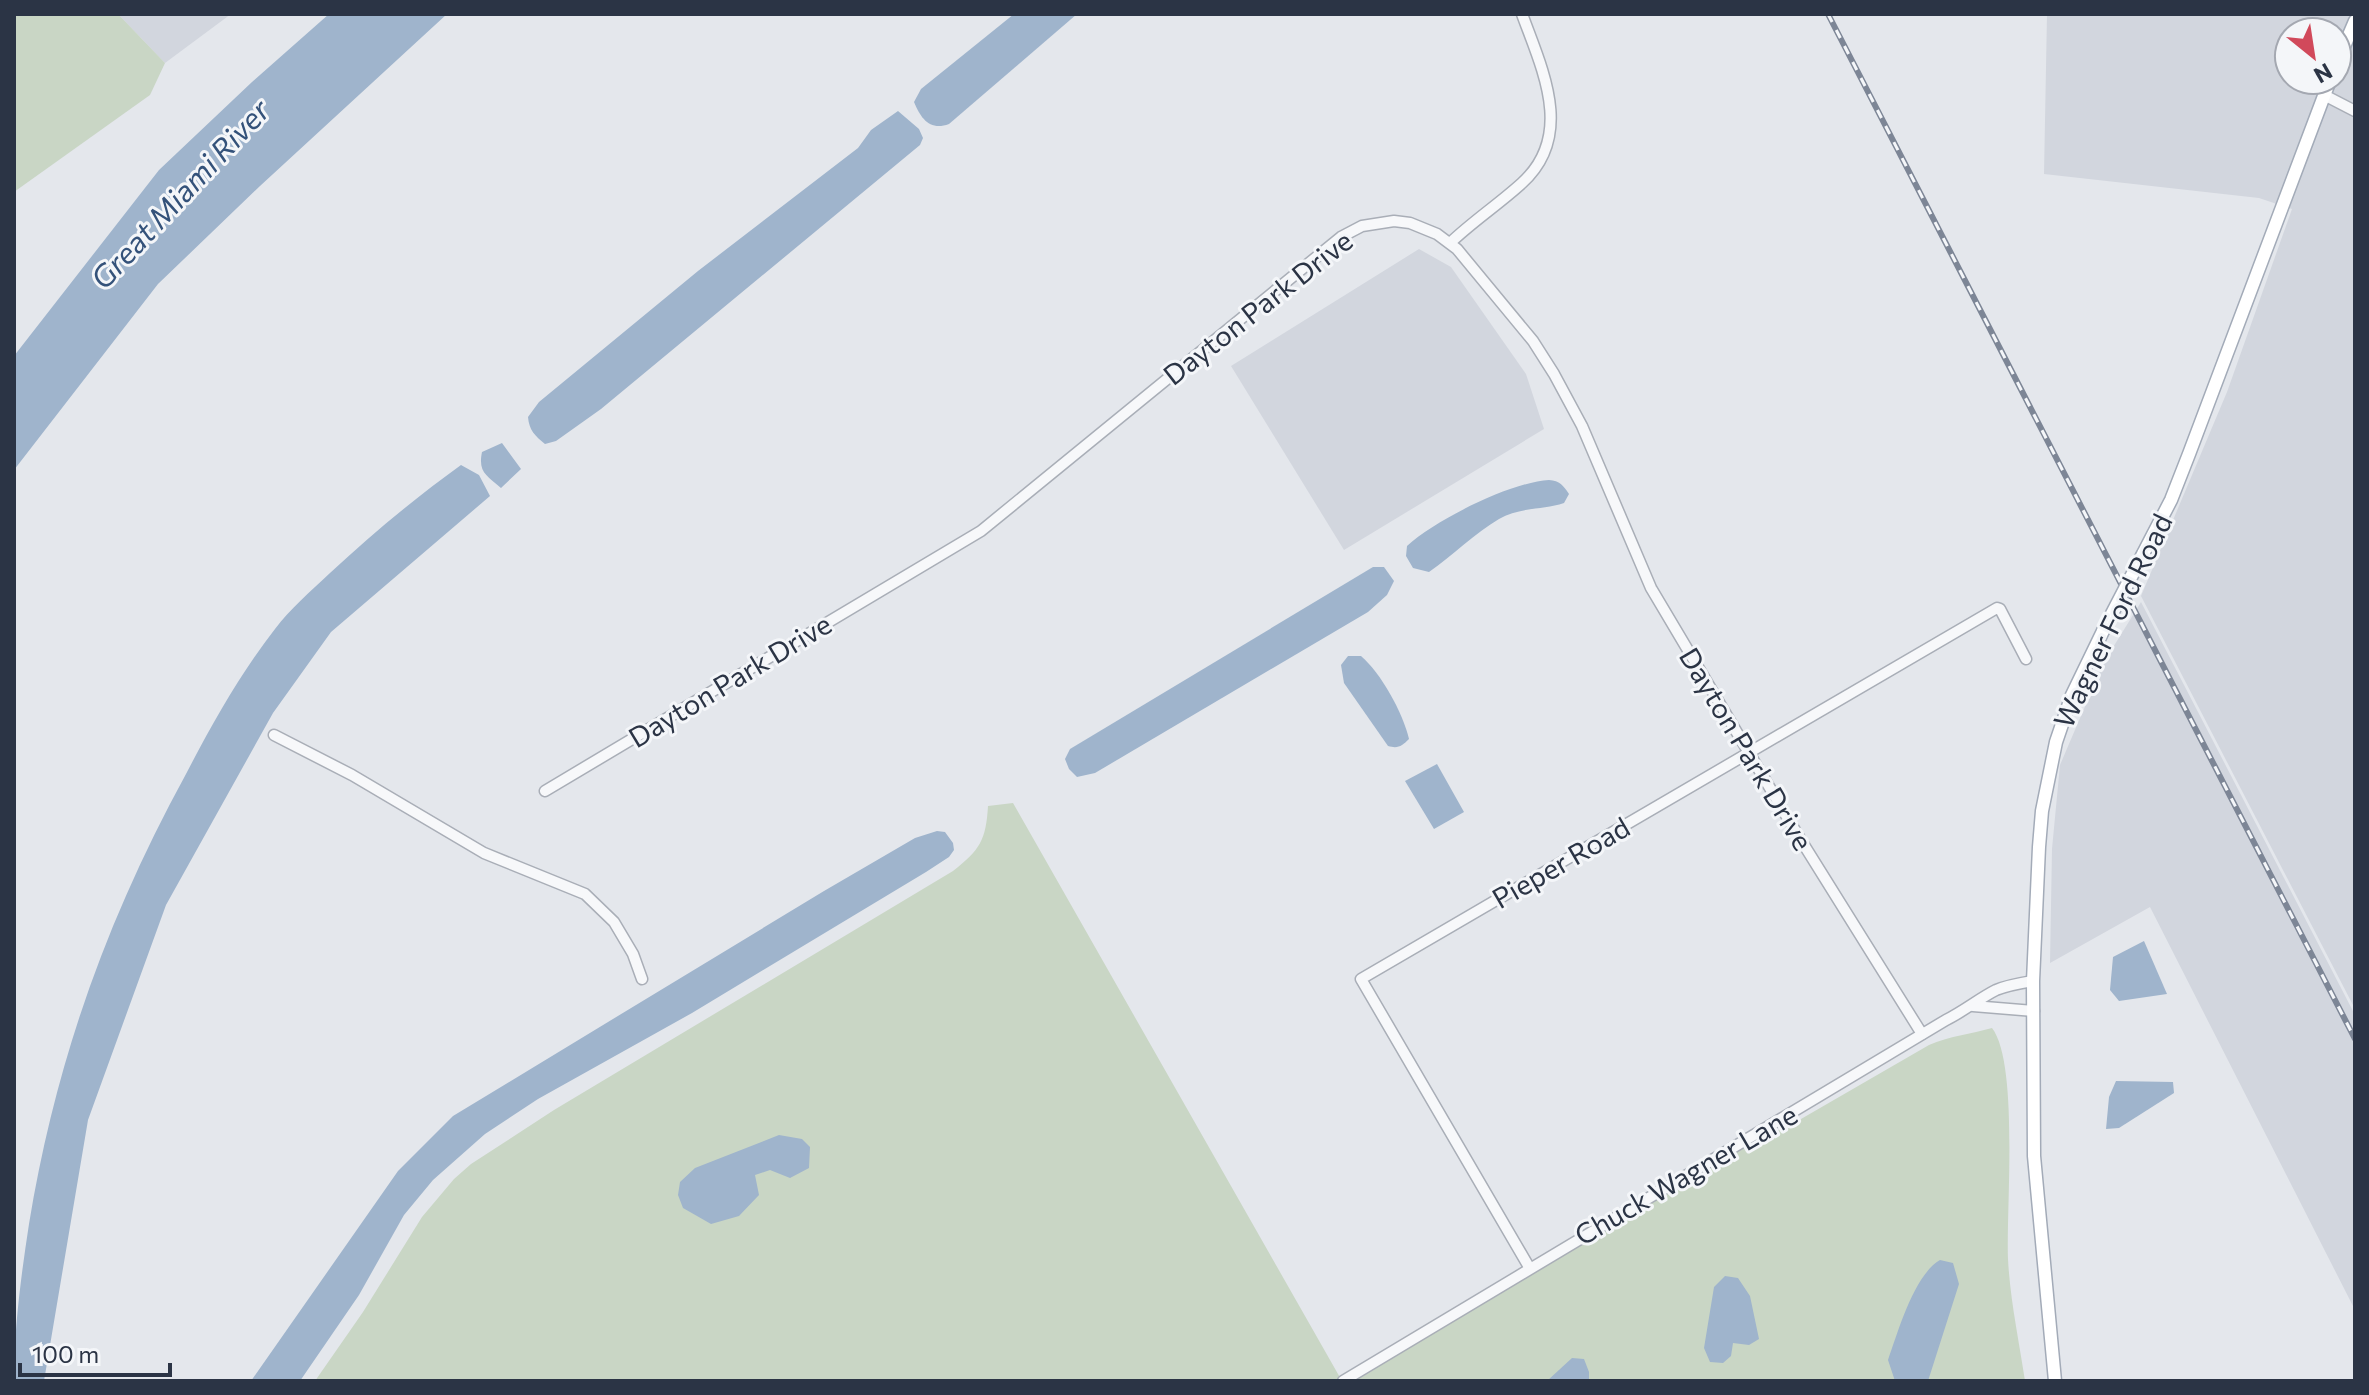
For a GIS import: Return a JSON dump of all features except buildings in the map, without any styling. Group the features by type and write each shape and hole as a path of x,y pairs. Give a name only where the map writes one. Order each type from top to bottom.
{"main road":[{"name":"Wagner Ford Road","path":"2055,1381 2034,1156 2033,981 2040,835 2048,774 2072,695 2171,500 2324,96"}],"street":[{"path":"1450,243 1524,181 1548,142 1552,118 1548,88 1522,14"},
{"path":"2326,96 2355,111"},
{"name":"Dayton Park Drive","path":"545,791 981,531 1350,231 1377,222 1410,223 1450,243 1526,332 1554,374 1582,426 1651,588 1922,1034"},
{"name":"Pieper Road","path":"1529,1267 1361,979 1997,608 2026,659"},
{"path":"274,735 352,775 484,853 585,894 614,922 633,954 642,979"},
{"name":"Chuck Wagner Lane","path":"1343,1381 1998,989 2033,981"},
{"path":"1973,1006 2034,1011"}],"shaded area":[{"path":"118,14 231,14 165,63"},
{"path":"2047,14 2355,14 2355,1009 2141,596 2227,392 2292,209 2259,198 2044,174"},
{"path":"1419,249 1451,267 1526,374 1544,429 1344,550 1231,366"},
{"path":"2141,602 2355,1015 2355,1310 2150,907 2050,963 2052,849 2060,765 2104,662"}],"green space":[{"path":"14,14 118,14 165,63 150,95 14,192"},
{"path":"1013,803 1342,1381 315,1381 363,1312 422,1217 471,1164 554,1110 953,871 970,857 980,843 988,806"},
{"path":"1992,1028 2006,1072 2008,1259 2025,1381 1343,1381 1667,1185 1801,1119 1929,1045"}],"water":[{"name":"Great Miami River","path":"329,14 447,14 158,284 14,470 14,356 159,170"},
{"path":"1014,14 1077,14 949,124 936,126 927,122 914,102 921,89"},
{"path":"898,111 919,129 923,138 920,145 601,409 556,441 545,444 535,435 528,417 539,402 698,271 858,148 871,130"},
{"path":"502,443 521,469 501,488 484,473 481,459 482,452"},
{"path":"461,465 479,475 490,496 331,632 273,713 166,905 88,1120 44,1381 14,1381 26,1244 54,1105 88,992 132,882 158,828 227,700 281,622 361,545"},
{"path":"1549,480 1561,484 1569,494 1564,503 1507,515 1481,531 1429,572 1413,568 1406,556 1407,546 1436,525 1495,495"},
{"path":"1373,567 1384,567 1394,581 1387,595 1368,612 1095,773 1077,777 1069,769 1065,759 1070,749"},
{"path":"1348,656 1361,656 1390,694 1409,739 1402,745 1388,746 1344,683 1341,665"},
{"path":"1437,764 1464,812 1434,829 1405,781"},
{"path":"937,831 945,832 953,843 954,850 949,857 692,1013 538,1099 485,1134 433,1180 404,1215 359,1295 300,1381 251,1381 398,1171 453,1116 824,891 915,838"},
{"path":"2144,941 2167,994 2119,1001 2110,990 2113,957"},
{"path":"2116,1081 2173,1082 2174,1093 2119,1128 2106,1129 2109,1097"},
{"path":"779,1135 802,1139 810,1147 809,1168 790,1178 770,1170 755,1175 759,1195 739,1216 711,1224 683,1208 678,1195 680,1182 695,1168"},
{"path":"1940,1260 1953,1263 1959,1284 1928,1381 1895,1381 1888,1360 1902,1320 1922,1278"},
{"path":"1725,1276 1738,1278 1750,1296 1759,1339 1749,1345 1733,1343 1731,1356 1723,1363 1710,1362 1704,1348 1714,1287"},
{"path":"1572,1358 1584,1359 1589,1381 1547,1381"}],"railway":[{"path":"1828,14 2355,1039"}]}
